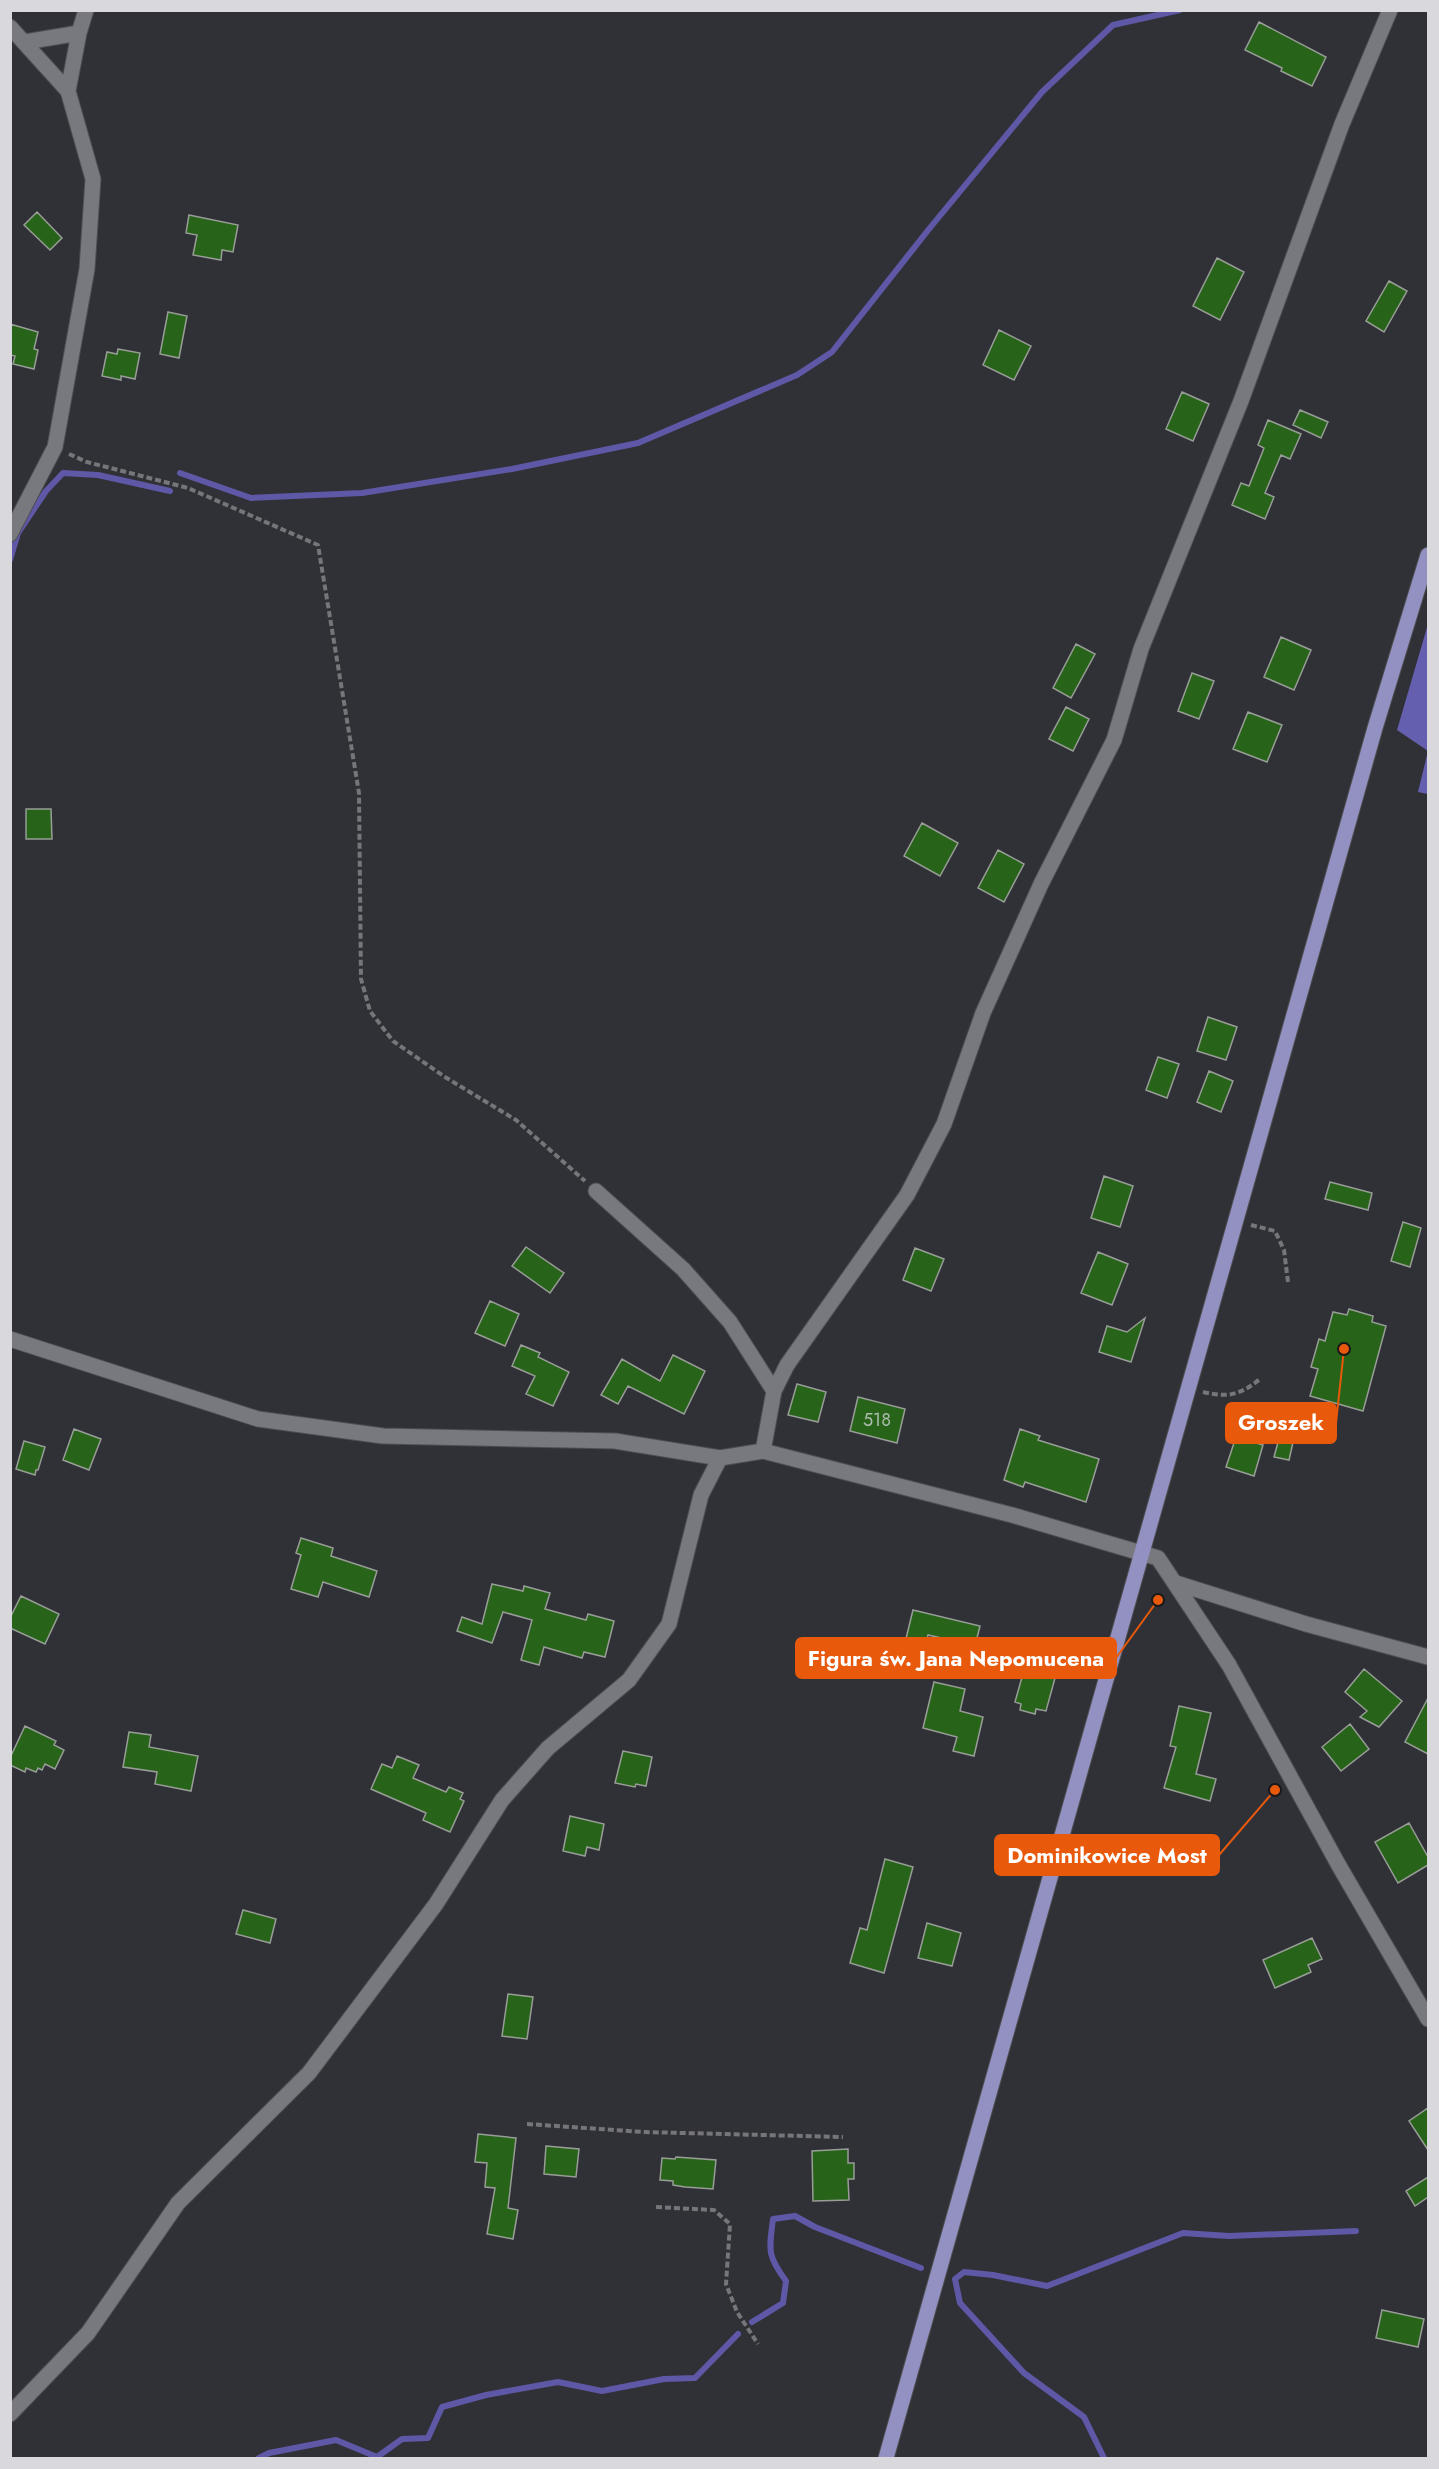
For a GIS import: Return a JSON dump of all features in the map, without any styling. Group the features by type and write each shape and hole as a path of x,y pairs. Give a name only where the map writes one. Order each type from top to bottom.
{"main road":[{"path":"886,2458 1375,728 1428,555"}],"street":[{"path":"68,91 79,33 86,10"},
{"path":"764,1451 774,1391 787,1365 907,1195 944,1124 983,1013 1041,884 1114,740 1140,649 1241,400 1342,124 1390,10"},
{"path":"10,27 68,91 93,179 87,269 55,447 10,534"},
{"path":"25,42 79,33"},
{"path":"597,1191 683,1269 730,1323 774,1391"},
{"path":"10,1339 258,1419 383,1436 615,1441 720,1458 764,1451 1012,1515 1158,1558 1229,1665 1332,1855 1428,2019"},
{"path":"10,2414 88,2333 178,2203 309,2073 436,1904 502,1800 548,1748 629,1680 669,1624 700,1495 720,1458"},
{"path":"1176,1583 1306,1624 1428,1657"}],"path":[{"path":"55,447 87,462 188,488 318,545 359,793 361,979 370,1011 393,1041 445,1077 516,1120 597,1191"},
{"path":"1235,1221 1275,1231 1284,1250 1288,1282"},
{"path":"1188,1388 1215,1395 1241,1394 1260,1379"},
{"path":"527,2124 643,2132 843,2137"},
{"path":"656,2207 714,2210 730,2224 726,2284 737,2312 758,2344"}],"shaded area":[{"path":"1428,624 1428,751 1397,730"},
{"path":"1428,751 1428,794 1418,792"}],"building":[{"path":"1259,22 1326,57 1312,86 1245,50"},
{"path":"37,212 62,238 50,250 24,225"},
{"path":"189,215 238,225 233,252 222,250 221,260 193,255 197,235 186,233"},
{"path":"1217,258 1244,272 1220,320 1193,306"},
{"path":"1389,281 1407,291 1384,332 1366,321"},
{"path":"168,312 187,316 179,358 160,354"},
{"path":"10,324 38,332 34,349 38,350 34,369 13,364 15,356 10,355"},
{"path":"999,330 1031,346 1014,380 983,365"},
{"path":"118,349 140,353 135,379 121,376 121,380 102,376 107,352 117,354"},
{"path":"1182,392 1209,404 1193,441 1166,429"},
{"path":"1300,410 1328,422 1321,438 1293,425"},
{"path":"1268,420 1301,434 1290,459 1281,455 1265,493 1274,497 1265,519 1232,505 1241,483 1249,486 1264,448 1258,445"},
{"path":"1281,637 1311,650 1294,690 1264,677"},
{"path":"1076,644 1095,654 1071,698 1053,688"},
{"path":"1192,673 1214,681 1199,719 1178,711"},
{"path":"1066,707 1089,719 1073,751 1049,739"},
{"path":"1248,712 1282,725 1267,762 1233,749"},
{"path":"26,809 51,809 52,839 26,839"},
{"path":"922,823 958,843 940,876 904,856"},
{"path":"998,850 1024,864 1004,902 978,888"},
{"path":"1208,1017 1237,1027 1226,1060 1197,1051"},
{"path":"1158,1057 1179,1064 1167,1098 1146,1090"},
{"path":"1209,1071 1233,1081 1221,1112 1197,1102"},
{"path":"1104,1176 1133,1186 1120,1227 1091,1218"},
{"path":"1330,1182 1372,1193 1368,1210 1325,1199"},
{"path":"1403,1222 1421,1228 1410,1267 1391,1261"},
{"path":"526,1247 564,1273 550,1293 512,1266"},
{"path":"915,1248 944,1259 931,1291 903,1280"},
{"path":"1098,1252 1128,1264 1112,1305 1081,1293"},
{"path":"490,1301 519,1314 505,1346 475,1333"},
{"path":"1349,1309 1373,1316 1372,1322 1386,1326 1363,1411 1310,1396 1318,1369 1311,1367 1319,1339 1325,1341 1333,1312 1347,1315"},
{"path":"1145,1318 1131,1362 1099,1352 1107,1326 1127,1332"},
{"path":"521,1345 540,1353 538,1357 569,1372 553,1406 526,1394 535,1376 512,1366"},
{"path":"673,1355 705,1371 684,1414 628,1386 618,1404 601,1395 622,1359 660,1381"},
{"path":"797,1384 826,1392 818,1422 788,1415"},
{"path":"858,1397 905,1409 897,1443 850,1431"},
{"path":"74,1429 101,1439 89,1470 63,1460"},
{"path":"1020,1429 1040,1436 1038,1440 1099,1459 1086,1502 1025,1482 1023,1487 1004,1480"},
{"path":"1280,1435 1294,1438 1289,1460 1274,1457"},
{"path":"1236,1437 1263,1445 1254,1476 1226,1467"},
{"path":"24,1441 45,1447 35,1475 16,1469"},
{"path":"301,1538 333,1548 331,1556 377,1571 369,1597 323,1582 318,1597 291,1589 301,1555 296,1553"},
{"path":"492,1584 523,1591 524,1586 550,1593 545,1609 586,1620 588,1614 614,1621 605,1657 584,1652 582,1658 544,1647 539,1665 521,1660 532,1620 503,1612 492,1643 457,1631 462,1617 482,1624"},
{"path":"21,1596 59,1614 45,1644 10,1628 10,1618"},
{"path":"913,1610 980,1626 976,1642 991,1645 984,1674 966,1670 972,1645 928,1635 919,1672 899,1667"},
{"path":"1364,1669 1402,1701 1379,1727 1360,1717 1367,1711 1345,1692"},
{"path":"1024,1670 1055,1678 1046,1711 1036,1709 1035,1714 1020,1710 1021,1704 1015,1702"},
{"path":"934,1682 965,1689 960,1711 983,1717 974,1756 953,1751 957,1737 923,1728"},
{"path":"1428,1698 1428,1754 1405,1742"},
{"path":"1179,1706 1211,1713 1196,1774 1216,1779 1210,1801 1164,1788 1176,1747 1170,1746"},
{"path":"1350,1724 1369,1749 1341,1771 1322,1747"},
{"path":"25,1726 56,1741 54,1745 64,1750 55,1769 45,1764 42,1770 38,1768 36,1772 26,1768 25,1772 10,1765 10,1758"},
{"path":"129,1732 151,1735 149,1747 198,1756 191,1791 155,1784 157,1772 123,1767"},
{"path":"623,1751 652,1757 646,1786 636,1784 635,1787 615,1783"},
{"path":"397,1756 419,1765 413,1778 446,1792 449,1787 463,1793 460,1799 464,1801 450,1832 423,1820 426,1813 371,1789 382,1764 392,1768"},
{"path":"570,1816 604,1824 599,1850 587,1847 585,1856 563,1851"},
{"path":"1409,1823 1428,1857 1428,1865 1398,1883 1375,1842"},
{"path":"885,1859 913,1867 884,1973 850,1963 860,1928 867,1930"},
{"path":"243,1910 276,1919 270,1943 236,1934"},
{"path":"927,1923 961,1933 952,1966 918,1958"},
{"path":"1312,1938 1322,1959 1308,1965 1311,1972 1275,1988 1263,1960"},
{"path":"508,1994 533,1997 527,2039 502,2036"},
{"path":"1428,2108 1428,2150 1409,2121"},
{"path":"478,2134 516,2138 508,2208 518,2210 513,2239 487,2234 495,2188 485,2187 487,2163 475,2162"},
{"path":"546,2146 579,2149 576,2177 544,2174"},
{"path":"848,2149 848,2163 854,2163 854,2179 848,2179 849,2200 813,2201 812,2151"},
{"path":"676,2157 716,2160 713,2189 673,2185 673,2181 660,2180 662,2158 675,2159"},
{"path":"1428,2177 1428,2197 1415,2206 1406,2191"},
{"path":"1382,2310 1424,2319 1418,2347 1376,2338"}],"waterway":[{"path":"180,473 251,498 362,493 512,469 638,443 797,375 832,352 929,229 1042,92 1113,25 1180,10"},
{"path":"10,560 18,533 46,491 63,473 98,475 170,491"},
{"path":"752,2322 783,2303 786,2281 775,2265 771,2252 773,2219 795,2216 815,2227 921,2268"},
{"path":"1104,2458 1084,2417 1024,2373 960,2303 955,2279 964,2272 993,2275 1047,2286 1183,2233 1229,2236 1356,2231"},
{"path":"259,2458 269,2453 336,2440 377,2457 402,2439 428,2438 442,2407 486,2395 558,2382 602,2391 664,2379 695,2378 738,2334"}],"place":[{"name":"Groszek","path":"1344,1349"},
{"name":"Figura św. Jana Nepomucena","path":"1158,1600"},
{"name":"Dominikowice Most","path":"1275,1790"}]}
